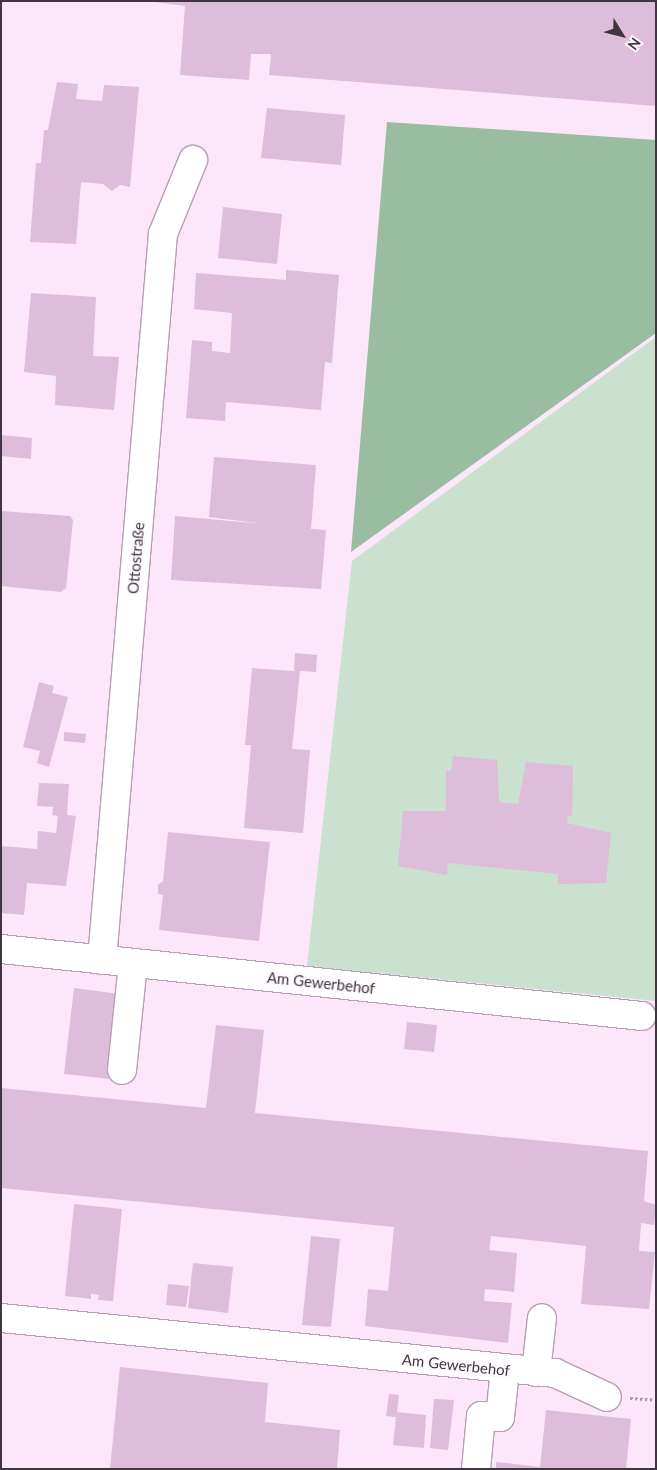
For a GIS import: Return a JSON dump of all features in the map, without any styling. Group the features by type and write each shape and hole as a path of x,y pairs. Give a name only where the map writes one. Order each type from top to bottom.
{"street":[{"name":"Ottostraße","path":"102,960 163,234 193,160"},
{"name":"Am Gewerbehof","path":"1,949 642,1016"},
{"path":"122,1070 133,964"},
{"name":"Am Gewerbehof","path":"1,1318 505,1370 555,1373 606,1397"},
{"path":"536,1372 542,1318"},
{"path":"476,1469 481,1416 500,1417 505,1370"}],"shaded area":[{"path":"1,1 656,1 656,1469 1,1469"},
{"path":"387,122 656,140 656,333 351,552"},
{"path":"656,337 656,1001 307,966 352,561"}],"building":[{"path":"147,1 656,1 656,106 269,75 271,54 251,54 249,80 180,75 185,6"},
{"path":"57,82 78,84 76,99 102,101 104,85 139,87 130,187 120,185 112,191 103,184 81,182 76,244 30,242 36,163 41,163 44,130 48,130"},
{"path":"267,108 345,115 341,165 261,158"},
{"path":"223,207 282,214 277,264 218,258"},
{"path":"286,270 339,275 332,363 325,362 321,410 226,402 225,421 186,418 192,340 212,342 212,351 230,353 232,313 194,309 196,273 286,280"},
{"path":"31,293 96,297 93,356 119,357 114,410 55,405 56,376 24,372"},
{"path":"1,435 32,438 31,459 1,456"},
{"path":"214,457 316,465 311,529 326,530 321,589 171,580 175,516 265,524 209,517"},
{"path":"1,511 70,516 73,520 66,588 61,592 1,586"},
{"path":"295,653 317,655 316,672 300,671 292,749 310,750 303,833 244,828 251,745 245,745 252,668 294,671"},
{"path":"39,682 54,686 52,693 68,697 49,767 37,763 40,751 23,747"},
{"path":"64,732 86,734 85,743 64,741"},
{"path":"453,756 497,760 499,802 518,804 526,762 573,766 572,816 568,816 567,823 611,833 606,883 558,884 558,874 448,863 447,875 398,866 403,811 446,811 446,771 451,771"},
{"path":"39,783 69,784 67,815 76,816 66,886 27,883 24,915 1,913 1,846 37,849 38,831 56,833 58,816 52,815 53,807 37,806"},
{"path":"168,832 270,842 259,941 159,930 163,895 158,894 158,885 163,881"},
{"path":"74,988 120,994 111,1079 64,1074"},
{"path":"407,1022 437,1025 434,1052 404,1049"},
{"path":"216,1025 264,1030 255,1113 648,1151 644,1201 656,1205 654,1225 641,1223 639,1251 655,1252 649,1309 581,1304 586,1246 491,1236 489,1250 517,1253 514,1292 485,1289 484,1301 512,1303 508,1343 365,1326 368,1289 388,1291 394,1227 1,1188 1,1088 206,1108"},
{"path":"74,1204 122,1209 113,1301 98,1300 99,1295 91,1294 91,1299 65,1296"},
{"path":"311,1236 340,1239 331,1327 302,1325"},
{"path":"193,1263 233,1267 228,1313 188,1308"},
{"path":"168,1284 189,1286 186,1307 166,1305"},
{"path":"120,1367 268,1383 265,1422 340,1430 337,1469 110,1469"},
{"path":"389,1394 399,1395 397,1412 426,1415 424,1448 393,1445 396,1417 386,1416"},
{"path":"434,1399 454,1400 448,1450 430,1448"},
{"path":"546,1410 631,1419 626,1469 496,1469 496,1462 540,1467"}]}
